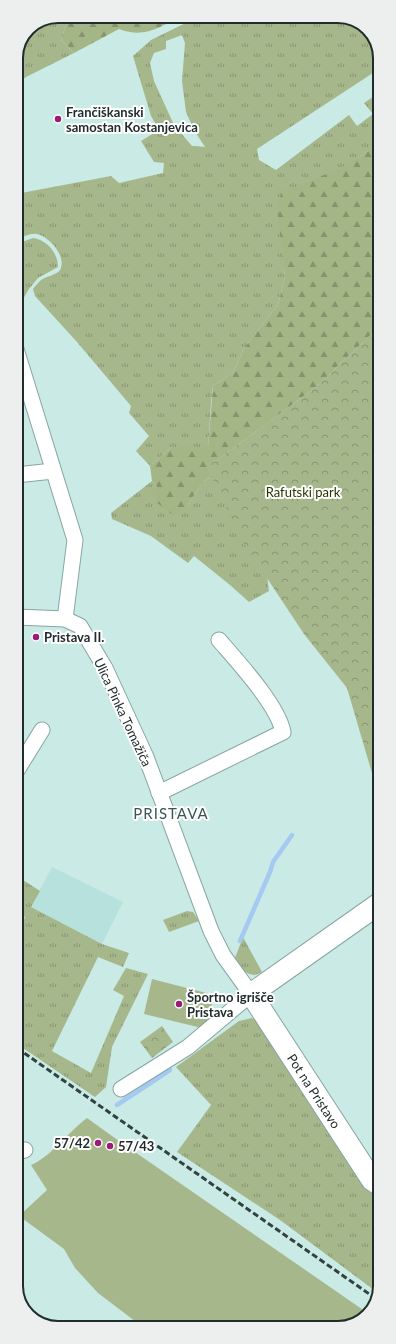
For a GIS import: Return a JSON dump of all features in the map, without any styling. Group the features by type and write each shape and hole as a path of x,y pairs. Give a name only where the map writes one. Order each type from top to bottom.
{"street":[{"path":"23,372 75,540 65,619"},
{"path":"23,474 53,470"},
{"name":"Ulica Pinka Tomažiča","path":"23,617 65,619 80,626 105,668 146,757 211,931 223,955 251,994"},
{"path":"159,793 283,732 281,722 253,680 219,640"},
{"path":"23,761 42,730"},
{"path":"121,1089 188,1047 251,994 373,908"},
{"name":"Pot na Pristavo","path":"251,994 373,1181"}],"shaded area":[{"path":"52,867 123,902 102,944 31,907"}],"green space":[{"path":"67,23 61,40 74,53 23,79 24,51 33,33 51,24"},
{"path":"67,23 169,23 159,28 137,33 119,29 74,53 61,40"},
{"path":"186,23 340,23 347,24 357,29 364,35 371,47 373,58 373,73 257,149 259,160 276,170 349,115 357,126 373,114 373,148 357,159 282,243 285,277 278,305 244,348 233,373 213,386 208,447 172,447 150,466 136,451 149,436 129,413 131,406 77,342 35,296 33,289 41,280 59,272 60,270 62,265 61,259 56,248 47,239 37,234 23,237 23,193 111,176 119,183 163,173 164,163 154,162 141,141 159,130 151,116 133,56 151,40","holes":["182,35 185,43 182,81 186,112 194,130 205,147 192,146 174,125 154,81 150,63 154,53 166,49 166,41"]},
{"path":"373,97 373,114 364,103"},
{"path":"373,147 373,333 315,388 214,462 220,467 202,483 187,506 174,516 156,502 157,487 152,481 150,466 172,447 208,447 213,386 233,373 244,348 278,305 285,277 277,205 282,192 336,170"},
{"path":"33,238 43,241 54,252 58,262 58,267 38,278 23,299 23,242"},
{"name":"Rafutski park","path":"373,333 373,776 347,688 304,634 243,542 207,467 315,388"},
{"path":"220,467 266,568 269,591 249,602 194,556 188,563 151,536 112,519 111,513 152,481 157,487 187,506 202,483"},
{"path":"23,880 40,891 31,907 102,944 129,953 123,967 98,957 52,1051 91,1073 124,996 113,990 126,968 148,974 112,1047 106,1087 95,1097 23,1048 23,922 25,917 23,916"},
{"path":"187,911 193,912 199,921 169,932 163,920"},
{"path":"243,937 262,972 253,975 249,974 243,969 235,958"},
{"name":"Športno igrišče Pristava","path":"152,979 214,995 206,1029 144,1014"},
{"path":"252,1018 258,1022 373,1184 373,1289 280,1220 177,1152 211,1105 176,1067 239,1021"},
{"path":"162,1026 173,1042 152,1058 140,1042"},
{"path":"87,1118 363,1310 356,1316 338,1321 135,1321 98,1293 75,1268 64,1249 23,1219 23,1212 47,1190 31,1165 46,1156"}],"waterway":[{"path":"240,941 273,862 292,835"},
{"path":"117,1105 170,1070"}],"railway":[{"path":"23,1052 371,1295"}],"place":[{"name":"Frančiškanski samostan Kostanjevica","path":"58,119"},
{"name":"Pristava II.","path":"36,637"},
{"name":"Športno igrišče Pristava","path":"179,1004"},
{"name":"57/42","path":"98,1143"},
{"name":"57/43","path":"110,1146"}],"district":[{"name":"PRISTAVA","path":"171,814"}]}
